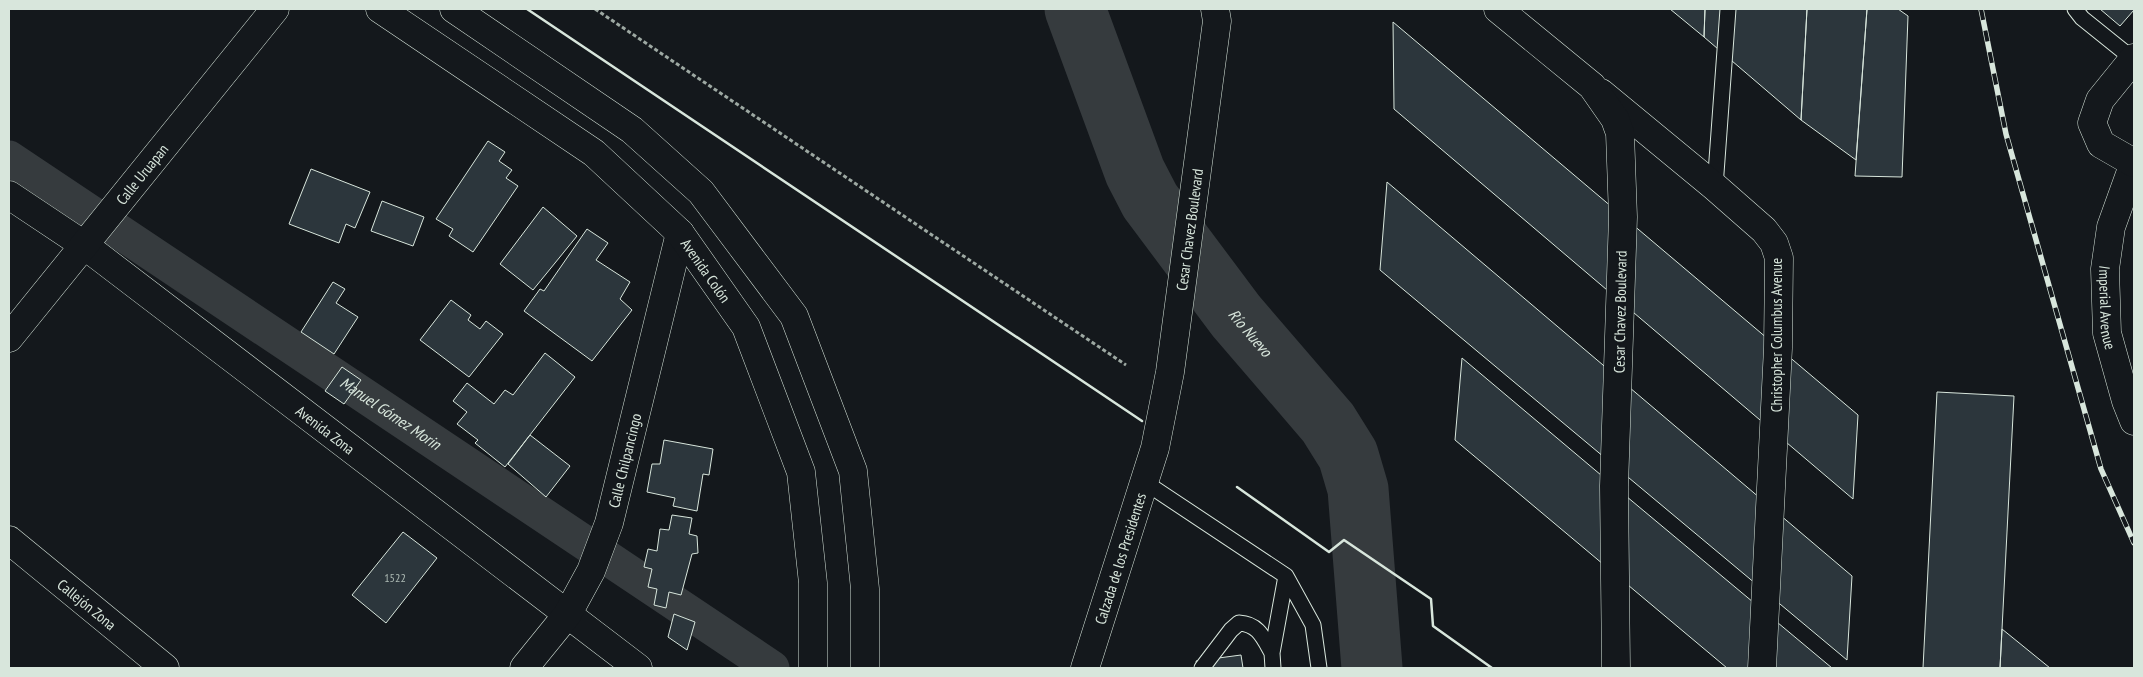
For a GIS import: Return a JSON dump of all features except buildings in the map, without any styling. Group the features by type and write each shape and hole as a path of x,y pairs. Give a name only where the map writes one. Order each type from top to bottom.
{"main road":[{"name":"Calle Uruapan","path":"9,338 275,9"},
{"name":"Avenida Colón","path":"380,9 594,153 680,233 746,327 801,472 813,584 813,668"},
{"path":"454,9 632,130 701,192 794,316 853,471 865,589 866,668"},
{"name":"Cesar Chavez Boulevard","path":"1155,448 1170,372 1217,21 1215,9"},
{"name":"Cesar Chavez Boulevard","path":"1498,9 1592,86 1615,119 1620,133 1623,216 1614,486 1616,668"},
{"name":"Imperial Avenue","path":"2134,59 2100,100 2092,123 2101,144 2134,163 2111,227 2105,269 2107,333 2126,401 2134,421"},
{"name":"Christopher Columbus Avenue","path":"1592,86 1715,187 1764,230 1774,244 1779,258 1778,348 1762,668"},
{"name":"Avenida Zona","path":"9,196 84,245 638,668"},
{"name":"Calle Chilpancingo","path":"524,668 567,615 591,571 609,523 680,233"},
{"name":"Calzada de los Presidentes","path":"1085,668 1155,448"},
{"name":"Callejón Zona","path":"9,540 165,668"}],"lane":[{"path":"1715,187 1728,9"},
{"path":"2075,9 2082,18 2134,59"},
{"path":"1143,481 1286,576 1313,625 1319,668"},
{"path":"1273,668 1272,653 1286,576"},
{"path":"1202,668 1231,630 1239,623 1249,624 1259,630 1272,653"}],"path":[{"path":"595,9 1126,365"}],"waterway":[{"name":"Río Nuevo","path":"1075,9 1135,172 1150,201 1236,316 1328,423 1348,455 1358,489 1372,668"},
{"name":"Manuel Gómez Morin","path":"9,158 772,668"}],"railway":[{"path":"1981,9 2006,134 2101,469 2134,543"}],"wall":[{"path":"527,9 1142,421"},
{"path":"1237,487 1329,552 1344,540 1431,599 1433,626 1492,668"}]}
